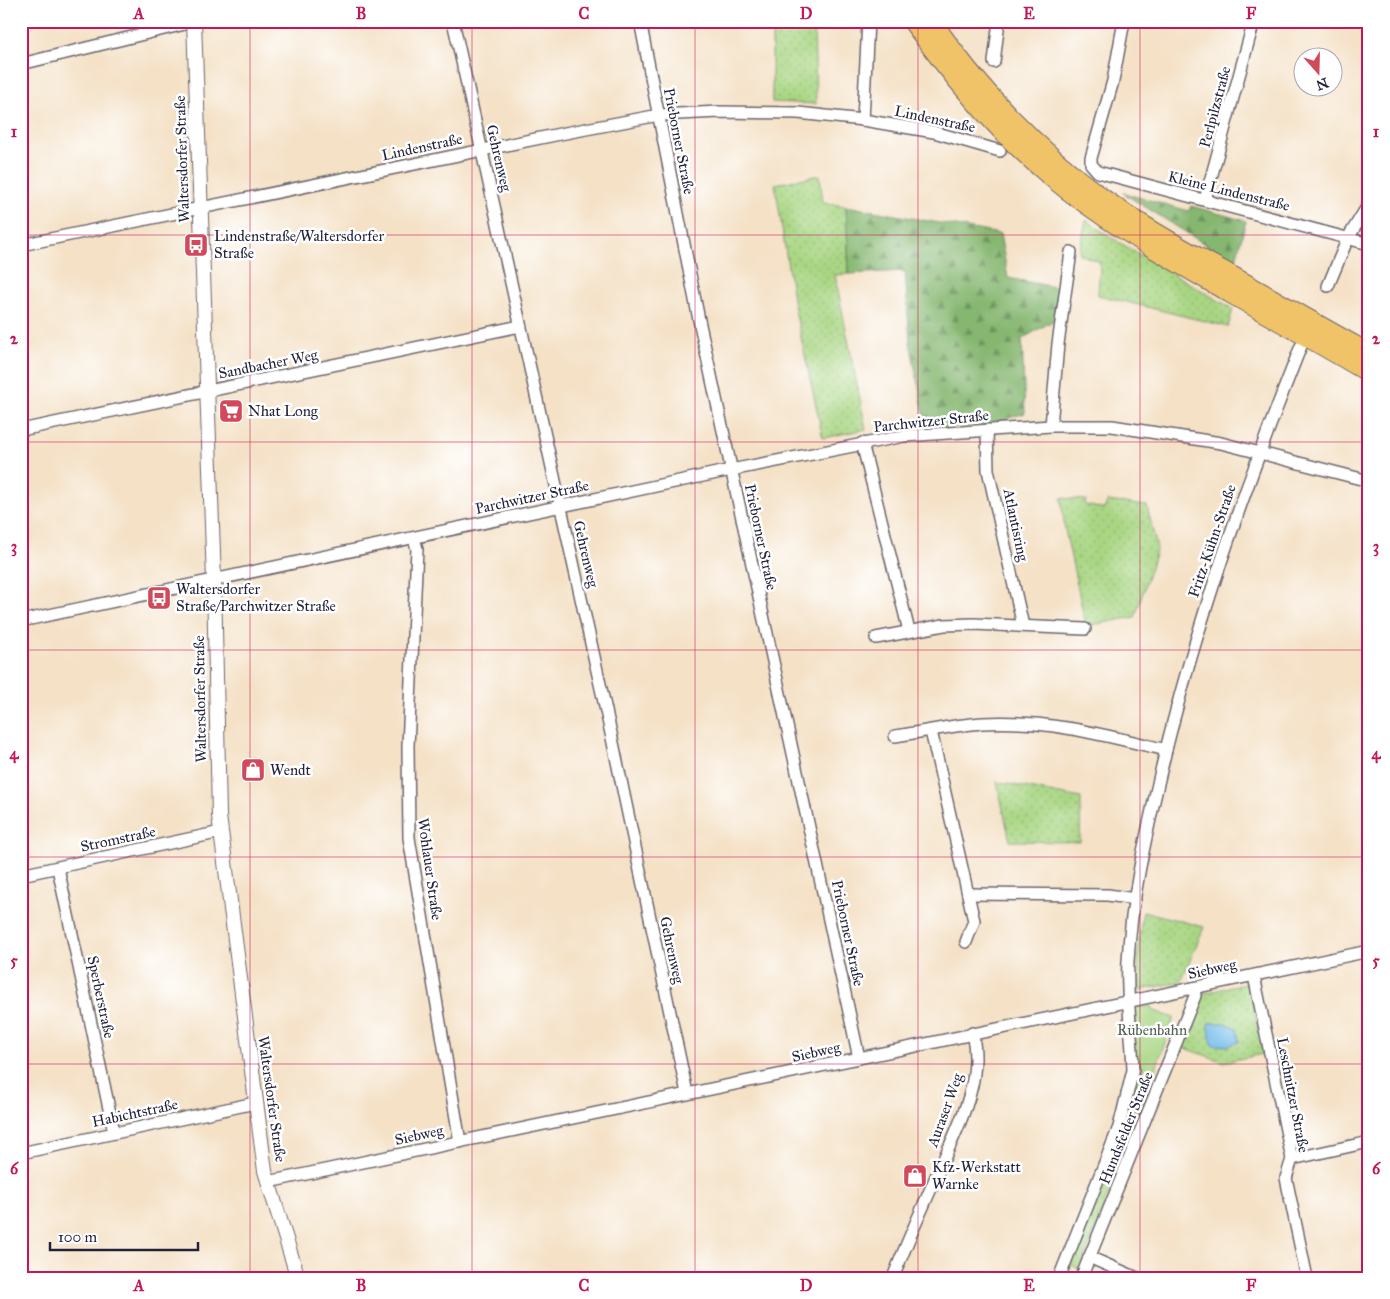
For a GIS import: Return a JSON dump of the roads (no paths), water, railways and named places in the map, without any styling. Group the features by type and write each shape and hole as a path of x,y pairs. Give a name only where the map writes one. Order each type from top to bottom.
{"highway":[{"path":"913,21 942,62 977,104 1049,175 1074,195 1163,255 1369,372"},
{"path":"931,21 968,72 1030,137 1062,167 1104,200 1171,243 1369,354"}],"street":[{"name":"Gehrenweg","path":"453,21 559,506 612,738 687,1093"},
{"name":"Prieborner Straße","path":"640,21 699,320 859,1058"},
{"path":"863,120 868,21"},
{"path":"994,62 999,21"},
{"name":"Kleine Lindenstraße","path":"1124,21 1113,81 1091,158 1094,168 1105,175 1369,244"},
{"name":"Perlpilzstraße","path":"1205,200 1254,21"},
{"path":"21,64 195,22"},
{"name":"Waltersdorfer Straße","path":"195,22 206,391 214,581 217,771 221,832 265,1171 298,1278"},
{"name":"Lindenstraße","path":"21,245 481,150 659,116 771,112 863,120 934,132 1000,151"},
{"path":"1328,286 1348,238 1369,204"},
{"path":"1051,426 1058,344 1071,252"},
{"name":"Sandbacher Weg","path":"21,430 520,326"},
{"name":"Fritz-Kühn-Straße","path":"1130,1002 1128,961 1135,899 1166,750 1210,589 1259,451 1301,346"},
{"name":"Parchwitzer Straße","path":"21,621 559,506 904,436 1051,426 1132,429 1259,451 1369,481"},
{"name":"Atlantisring","path":"986,430 988,470 1022,626"},
{"path":"862,443 909,631"},
{"name":"Wohlauer Straße","path":"414,538 417,549 408,746 408,830 426,949 460,1142"},
{"path":"876,638 954,625 1022,626 1085,630"},
{"path":"895,736 983,723 1060,726 1166,750"},
{"path":"931,731 974,921 966,942"},
{"name":"Stromstraße","path":"21,875 221,832"},
{"name":"Sperberstraße","path":"58,868 114,1132"},
{"path":"968,894 1108,895 1135,899"},
{"name":"Siebweg","path":"268,1182 1369,951"},
{"name":"Leschnitzer Straße","path":"1254,976 1292,1159 1286,1178 1307,1278"},
{"name":"Hundsfelder Straße","path":"1081,1278 1195,996 1194,988"},
{"name":"Hundsfelder Straße","path":"1059,1278 1115,1138 1125,1106 1133,1070 1130,1002"},
{"name":"Auraser Weg","path":"893,1278 965,1109 975,1073 976,1052 972,1033"},
{"name":"Habichtstraße","path":"21,1153 255,1102"},
{"path":"1292,1159 1369,1142"},
{"path":"1089,1257 1137,1278"}],"water":[{"path":"1208,1023 1224,1023 1237,1028 1239,1042 1228,1046 1212,1045"}],"place":[{"name":"Lindenstraße/Waltersdorfer Straße","path":"196,245"},
{"name":"Nhat Long","path":"231,411"},
{"name":"Waltersdorfer Straße/Parchwitzer Straße","path":"159,598"},
{"name":"Wendt","path":"253,770"},
{"name":"Kfz-Werkstatt Warnke","path":"915,1176"}],"park label":[{"name":"Rübenbahn","path":"1152,1030"}]}
